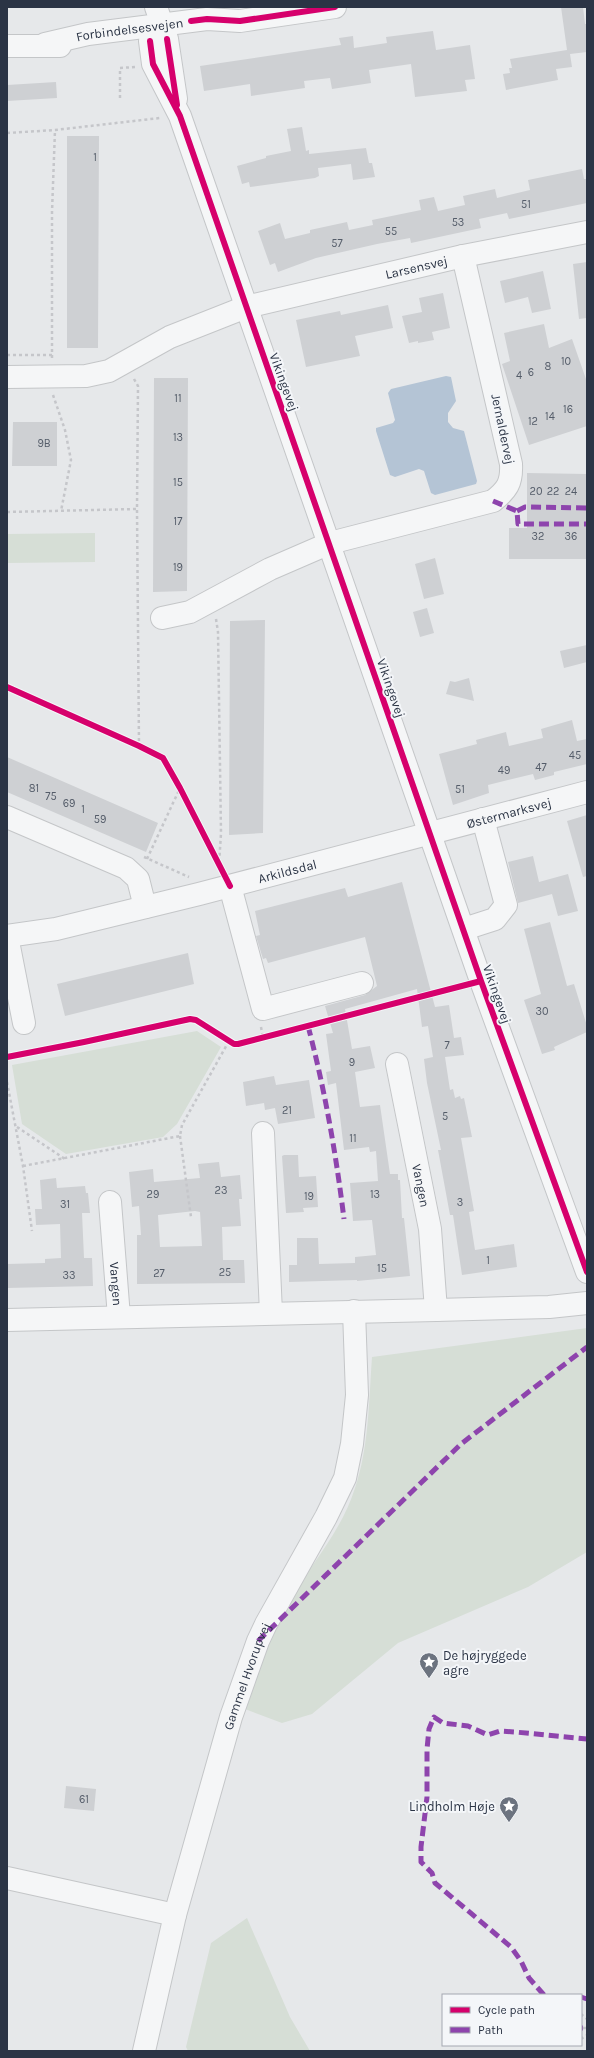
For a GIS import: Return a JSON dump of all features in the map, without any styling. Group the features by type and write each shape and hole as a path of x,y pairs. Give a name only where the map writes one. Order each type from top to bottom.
{"street":[{"name":"Forbindelsesvejen","path":"7,46 45,44 88,34 158,28 207,19 240,21 335,7"},
{"name":"Vikingevej","path":"158,28 179,112 246,307 330,543 481,981 587,1272"},
{"name":"Larsensvej","path":"246,307 463,256 587,232"},
{"name":"Jernaldervej","path":"330,543 493,501 506,491 512,476 511,464 463,256"},
{"path":"7,377 53,378 86,376 108,371 170,337 246,307"},
{"path":"162,618 190,612 270,569 330,543"},
{"name":"Østermarksvej","path":"430,833 587,792"},
{"path":"7,817 126,868 138,879 145,908"},
{"path":"464,929 494,919 506,904 483,819"},
{"name":"Arkildsdal","path":"7,936 56,929 145,908 430,833"},
{"path":"230,886 263,1009 362,983"},
{"path":"7,936 24,1024"},
{"name":"Vangen","path":"397,1064 430,1229 436,1310"},
{"path":"263,1133 271,1313"},
{"name":"Vangen","path":"110,1202 119,1317"},
{"name":"Vangen","path":"7,1320 549,1307 587,1303"},
{"name":"Gammel Hvorupvej","path":"144,2051 176,1915 231,1717 258,1641 280,1596 326,1517 345,1478 352,1444 357,1395 354,1311"},
{"path":"7,1878 176,1915"}],"path":[{"path":"120,98 121,75"},
{"path":"7,133 55,130 179,112"},
{"path":"55,130 52,212 53,394 65,430 70,460 61,511"},
{"path":"7,355 52,355"},
{"path":"125,363 138,386 137,509 139,746"},
{"path":"7,512 137,509"},
{"path":"214,600 218,632 219,864"},
{"path":"147,859 180,788"},
{"path":"191,1217 180,1136 182,1125 229,1041"},
{"path":"7,1082 23,1166 32,1231"},
{"path":"16,1127 65,1159"},
{"path":"23,1166 180,1136"}],"shaded area":[{"path":"95,533 95,562 7,563 7,534"},
{"path":"197,1031 221,1047 177,1124 163,1137 66,1154 22,1124 12,1065"},
{"path":"587,1328 587,1552 528,1587 398,1643 312,1714 282,1723 245,1709 261,1660 282,1613 340,1522 355,1488 360,1473 366,1440 372,1357"},
{"path":"247,1918 290,2017 310,2051 188,2051 186,2047 211,1943"}],"water":[{"path":"446,376 451,377 456,401 448,413 448,422 453,428 464,431 477,481 476,484 435,495 431,493 424,471 419,469 395,477 390,475 376,428 393,423 395,420 388,393 391,389"}],"building":[{"path":"561,7 583,7 585,24 587,24 587,52 570,54 572,67 556,69 558,80 506,90 503,74 510,73 509,68 512,68 510,59 567,50"},
{"path":"433,31 436,50 470,45 475,79 465,80 467,91 415,97 411,64 369,70 371,83 332,89 330,78 304,81 305,88 251,96 250,84 204,91 200,66 341,45 339,38 353,36 354,48 387,43 386,37"},
{"path":"56,82 57,98 7,101 7,85"},
{"path":"302,127 306,151 309,150 309,154 366,148 369,163 372,163 375,177 353,180 351,164 318,168 319,176 315,178 250,187 249,182 242,184 237,166 266,158 266,156 291,151 287,129"},
{"path":"67,136 99,136 98,348 67,348"},
{"path":"582,169 584,179 587,179 587,203 509,219 507,213 479,219 481,228 411,243 410,238 377,244 316,258 278,272 275,263 270,265 258,231 280,223 285,239 310,233 310,230 347,222 349,230 373,225 372,220 421,210 419,200 434,197 438,211 465,205 463,196 495,189 497,198 530,190 528,180"},
{"path":"587,262 587,318 579,319 573,264"},
{"path":"543,271 551,309 532,313 528,297 505,303 500,281"},
{"path":"443,293 450,328 432,332 434,340 409,343 402,316 422,312 419,298"},
{"path":"388,305 393,328 355,336 360,356 306,367 296,320 340,311 341,315"},
{"path":"544,324 549,348 572,339 587,382 587,426 529,445 502,364 510,361 504,333"},
{"path":"154,378 188,378 187,591 153,592"},
{"path":"13,422 57,422 57,466 12,466"},
{"path":"527,473 587,474 587,559 509,559 509,528 527,528"},
{"path":"435,558 444,594 424,599 415,564"},
{"path":"427,608 434,633 420,637 413,612"},
{"path":"265,620 263,833 229,835 230,621"},
{"path":"587,645 587,662 564,668 560,651"},
{"path":"469,678 474,701 446,694 450,681 455,682"},
{"path":"572,720 577,741 587,739 587,764 554,772 554,775 535,780 533,774 488,785 489,793 453,805 439,754 477,744 476,740 506,732 509,746 543,738 541,729"},
{"path":"7,757 158,823 146,852 7,792"},
{"path":"587,815 587,876 583,877 567,821"},
{"path":"533,856 539,882 568,874 578,911 558,916 552,894 518,903 508,862"},
{"path":"402,882 435,1007 449,1005 454,1038 461,1037 464,1055 445,1057 450,1090 453,1089 455,1098 460,1096 461,1099 464,1098 472,1137 461,1138 474,1211 469,1212 475,1250 514,1244 517,1267 462,1275 453,1215 450,1215 438,1150 441,1150 427,1083 424,1059 433,1057 428,1026 422,1027 417,989 345,1009 352,1049 370,1046 375,1068 355,1072 360,1107 380,1105 390,1174 398,1174 398,1180 400,1180 402,1218 404,1218 410,1276 357,1281 289,1282 289,1265 297,1265 297,1238 318,1238 319,1264 355,1263 355,1257 376,1255 372,1220 353,1221 350,1183 378,1181 376,1151 370,1152 369,1147 344,1150 336,1083 328,1085 326,1072 331,1071 326,1034 333,1033 325,1006 365,995 377,986 365,937 268,963 266,958 263,959 256,936 260,935 255,911 345,888 348,897"},
{"path":"550,922 567,986 574,984 587,1026 587,1032 554,1047 555,1050 542,1054 524,1000 541,994 524,929"},
{"path":"188,953 194,984 65,1016 57,984"},
{"path":"274,1076 276,1085 309,1080 315,1118 278,1124 275,1108 265,1110 264,1103 246,1106 243,1082"},
{"path":"298,1155 299,1177 316,1176 318,1207 303,1208 304,1212 286,1213 282,1156"},
{"path":"219,1162 221,1177 240,1175 242,1199 239,1199 241,1226 222,1227 223,1260 244,1260 245,1283 137,1284 137,1235 141,1235 139,1206 132,1207 129,1172 153,1169 154,1182 200,1178 198,1164","holes":["195,1211 200,1212 202,1246 160,1247 158,1215"]},
{"path":"56,1178 57,1188 85,1186 86,1193 88,1193 90,1213 82,1213 84,1258 92,1258 93,1286 7,1288 7,1264 45,1263 45,1259 61,1258 60,1224 36,1225 35,1209 42,1209 40,1180"},
{"path":"66,1786 96,1789 94,1811 64,1808"}],"marked path":[{"path":"493,501 517,511 518,524 587,524"},
{"path":"517,511 525,507 587,508"},
{"path":"308,1026 320,1074 329,1122 344,1219"},
{"path":"258,1641 461,1444 587,1347"},
{"path":"543,1994 529,1978 521,1961 511,1947 435,1883 432,1873 421,1862 421,1847 427,1797 427,1749 429,1729 434,1717 443,1723 468,1726 488,1735 500,1731 587,1739"},
{"path":"582,1997 587,1999"}],"cycle path":[{"path":"191,21 207,19 240,21 335,7"},
{"path":"167,39 177,105"},
{"path":"150,41 153,64 180,116 481,981 587,1272"},
{"path":"7,687 163,758 230,886"},
{"path":"7,1057 190,1019 196,1020 234,1044 238,1044 481,981"}],"place":[{"name":"De højryggede agre","path":"429,1679"},
{"name":"Lindholm Høje","path":"509,1823"}]}
